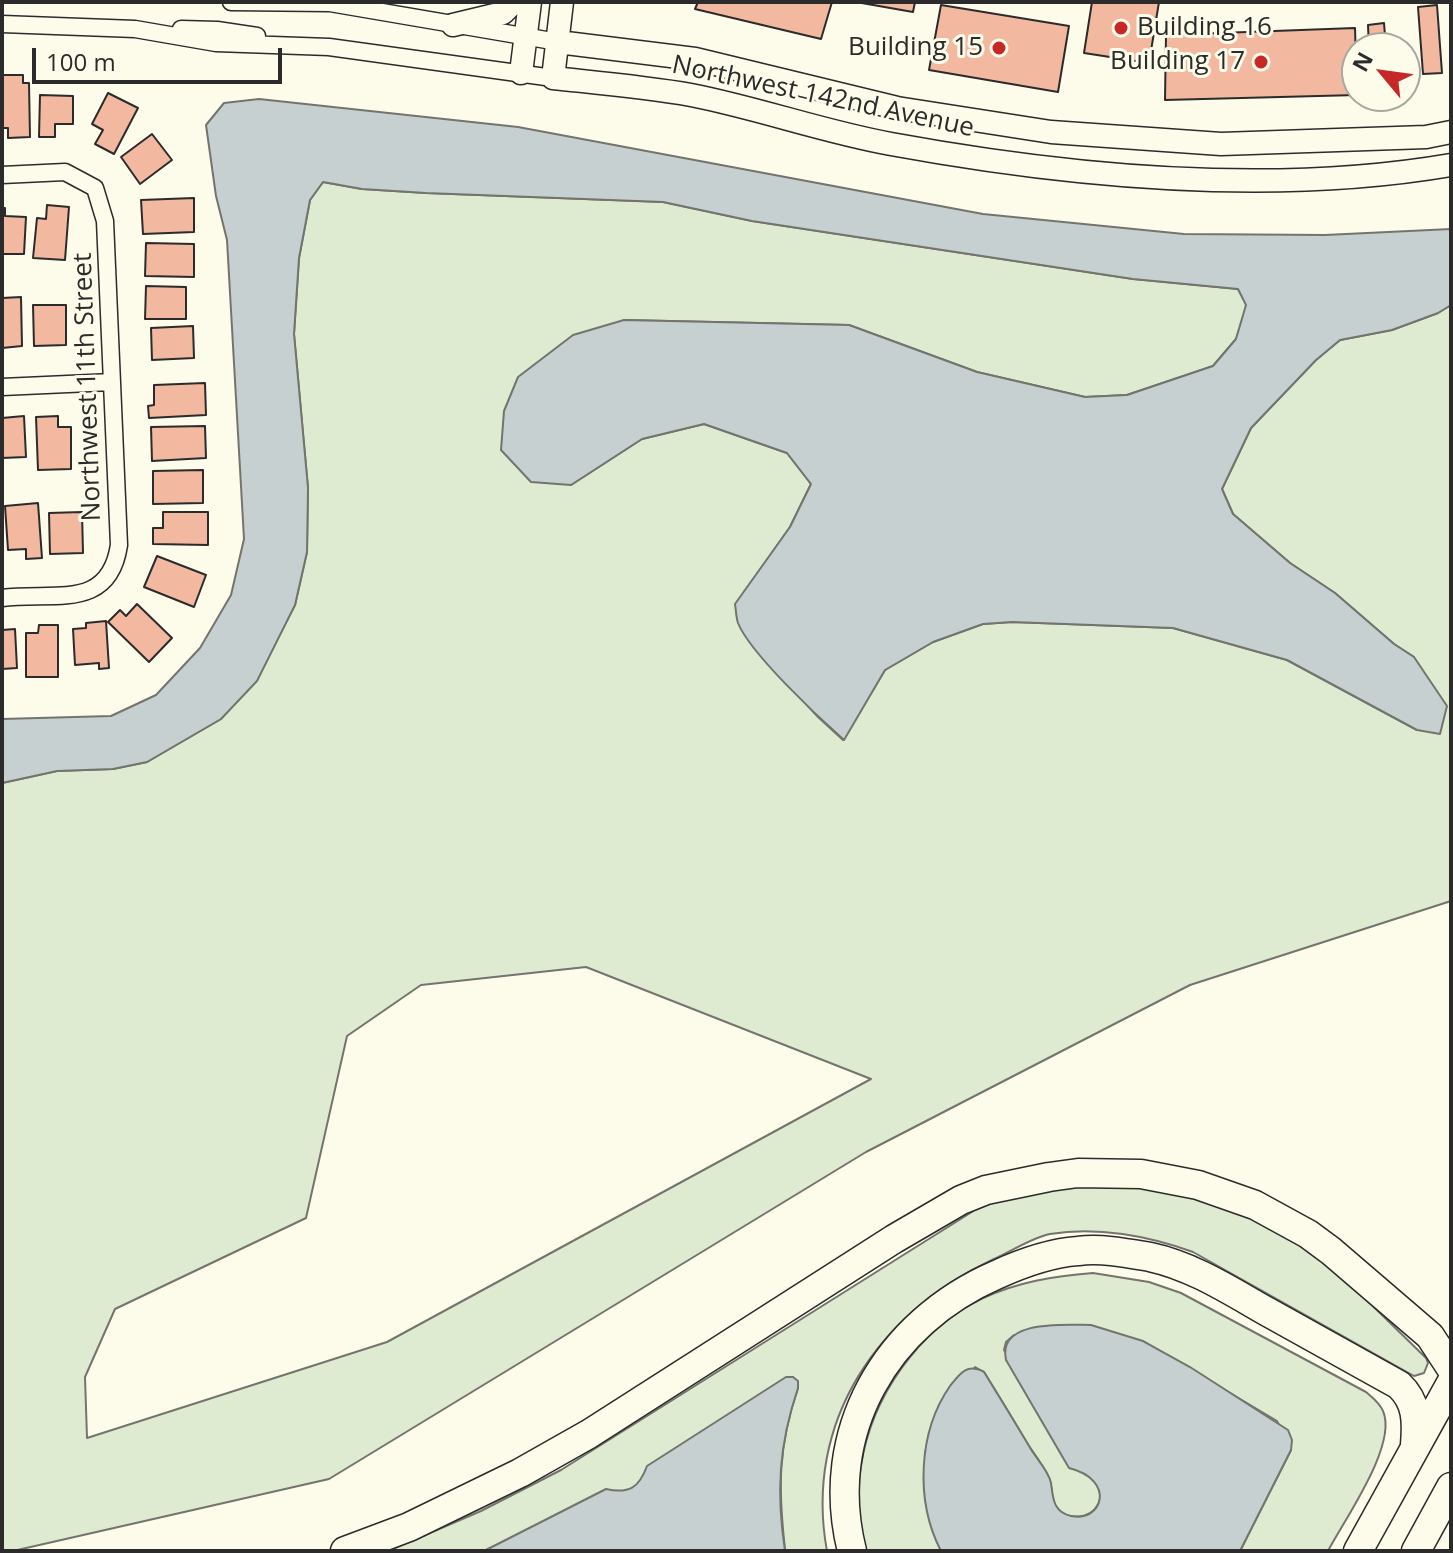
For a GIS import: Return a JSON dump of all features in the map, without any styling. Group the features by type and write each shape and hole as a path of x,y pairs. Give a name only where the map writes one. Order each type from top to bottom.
{"highway":[{"path":"345,1551 409,1527 520,1473 589,1434 961,1200 986,1190 1049,1177 1078,1173 1141,1174 1198,1185 1255,1205 1308,1234 1331,1251 1430,1336 1451,1368"},
{"path":"852,1551 844,1502 846,1460 857,1420 881,1371 916,1327 939,1307 985,1280 1054,1255 1090,1250 1127,1253 1154,1258 1202,1275 1399,1385 1414,1406 1417,1422 1415,1445"},
{"path":"1358,1551 1451,1383"},
{"path":"1416,1551 1450,1486"}],"street":[{"name":"Northwest 142nd Avenue","path":"238,3 327,2 526,38 695,59 897,108 1051,132 1221,144 1426,137 1451,132"},
{"path":"453,25 503,13 514,2"},
{"path":"521,73 530,2"},
{"path":"553,78 562,2"},
{"path":"238,3 242,34"},
{"name":"Northwest 142nd Avenue","path":"2,24 217,30 691,96 889,144 1047,168 1221,181 1397,174 1451,165"},
{"name":"Northwest 142nd Avenue","path":"135,29 216,43 329,47"},
{"name":"Northwest 11th Street","path":"2,175 65,172 95,188 105,221 119,545 116,565 105,582 80,594 2,598"},
{"path":"2,387 112,382"}],"green space":[{"path":"323,182 362,189 426,193 663,202 752,221 1133,279 1238,289 1247,305 1236,339 1213,366 1127,395 1085,397 977,372 849,325 624,320 571,485 642,439 704,424 787,453 811,484 790,527 736,604 752,645 843,740 885,670 933,642 983,624 1012,622 1173,628 1287,660 1417,730 1414,657 1394,644 1335,593 1290,563 1233,514 1222,489 1251,428 1316,360 1340,340 1392,330 1451,305 1451,901 1190,985 866,1152 329,1479 2,1551 2,783 57,771 113,769 147,762 221,719 276,641 295,605 307,552 308,488 294,334 299,258 310,200","holes":["586,967 871,1079 387,1342 87,1438 85,1377 115,1309 306,1218 347,1036 421,985"]},
{"path":"1127,1183 1193,1194 1277,1229 1334,1268 1426,1358 1428,1363 1424,1373 1414,1376 1193,1252 1123,1234 1086,1231 1050,1234 1036,1238 953,1281 916,1309 884,1340 858,1376 839,1415 827,1458 823,1503 827,1551 785,1551 781,1467 791,1409 798,1388 793,1377 787,1377 727,1416 634,1489 484,1551 388,1551 481,1511 561,1470 975,1210 1031,1192"},
{"path":"1093,1273 1149,1282 1181,1293 1366,1392 1378,1403 1386,1426 1383,1443 1367,1482 1328,1551 1240,1551 1291,1450 1277,1421 1143,1341 1014,1335 1006,1342 1004,1350 1080,1471 1098,1487 1100,1497 1095,1509 1083,1516 1074,1516 1057,1508 1045,1470 984,1372 975,1367 925,1452 929,1518 941,1551 863,1551 859,1487 866,1441 887,1391 918,1347 958,1312 995,1293 1036,1281"}],"shaded area":[{"path":"259,99 518,127 983,214 1184,234 1325,235 1451,229 1451,305 1392,330 1340,340 1316,360 1251,428 1222,489 1233,514 1290,563 1335,593 1394,644 1414,657 1447,706 1440,734 1417,730 1287,660 1173,628 1012,622 983,624 933,642 885,670 844,740 770,667 745,636 737,618 735,604 790,527 811,484 787,453 704,424 642,439 571,485 531,482 501,450 504,411 518,377 573,335 624,320 849,325 977,372 1085,397 1127,395 1213,366 1236,339 1246,305 1238,289 1133,279 752,221 663,202 426,193 362,189 323,182 310,200 299,258 294,334 308,488 307,552 295,605 257,681 221,719 147,762 113,769 57,771 2,783 2,719 111,716 156,695 200,648 231,595 244,539 227,240 216,196 206,125 224,103"},
{"path":"1050,1325 1091,1325 1143,1341 1190,1367 1288,1430 1292,1440 1291,1450 1240,1551 941,1551 927,1511 924,1489 926,1445 939,1404 954,1381 968,1369 984,1372 1048,1475 1057,1508 1071,1516 1082,1516 1097,1507 1099,1490 1084,1474 1069,1468 1006,1360 1006,1347 1012,1337 1022,1331"},
{"path":"786,1377 798,1381 798,1388 781,1468 785,1551 484,1551 606,1489 621,1491 632,1488 647,1466"}],"building":[{"path":"698,2 832,2 821,39 695,9"},
{"path":"856,2 915,2 913,12"},
{"name":"Building 16","path":"1092,2 1159,2 1149,63 1084,53"},
{"name":"Building 15","path":"941,5 1069,26 1058,92 929,70"},
{"path":"1437,5 1442,73 1423,74 1418,7"},
{"path":"1384,23 1385,32 1368,32 1368,25"},
{"name":"Building 17","path":"1355,28 1355,32 1341,32 1341,95 1165,100 1166,35"},
{"path":"2,75 23,75 23,83 29,83 30,137 8,138 8,128 2,128"},
{"path":"108,93 138,108 114,154 95,144 103,130 92,124"},
{"path":"40,95 73,96 73,124 55,124 55,137 39,137"},
{"path":"152,134 172,160 140,184 121,157"},
{"path":"194,198 194,232 143,234 141,200"},
{"path":"47,205 69,207 65,260 33,258 37,218 46,219"},
{"path":"2,208 5,208 5,216 26,217 24,254 2,254"},
{"path":"146,243 194,244 194,277 145,276"},
{"path":"146,286 186,287 186,319 145,319"},
{"path":"21,297 22,346 2,348 2,298"},
{"path":"33,305 66,305 66,345 34,346"},
{"path":"193,326 194,358 152,360 151,328"},
{"path":"205,383 206,415 149,418 148,406 154,405 154,385"},
{"path":"24,416 26,457 2,458 2,418"},
{"path":"58,416 58,427 71,427 71,469 38,470 36,417"},
{"path":"205,426 206,458 152,461 151,427"},
{"path":"203,470 203,503 153,504 153,471"},
{"path":"38,503 42,558 26,559 26,549 8,550 5,506"},
{"path":"82,512 83,553 50,554 49,513"},
{"path":"163,512 208,512 208,545 153,544 153,528 163,528"},
{"path":"157,556 206,575 194,607 144,587"},
{"path":"137,604 172,638 149,662 108,622 120,610 126,616"},
{"path":"106,621 109,668 99,669 99,663 75,665 73,629 86,628 86,623"},
{"path":"39,625 58,625 58,677 26,677 26,633 38,633"},
{"path":"15,629 17,668 2,669 2,630"}],"place":[{"name":"Building 16","path":"1121,28"},
{"name":"Building 15","path":"999,48"},
{"name":"Building 17","path":"1261,62"}]}
